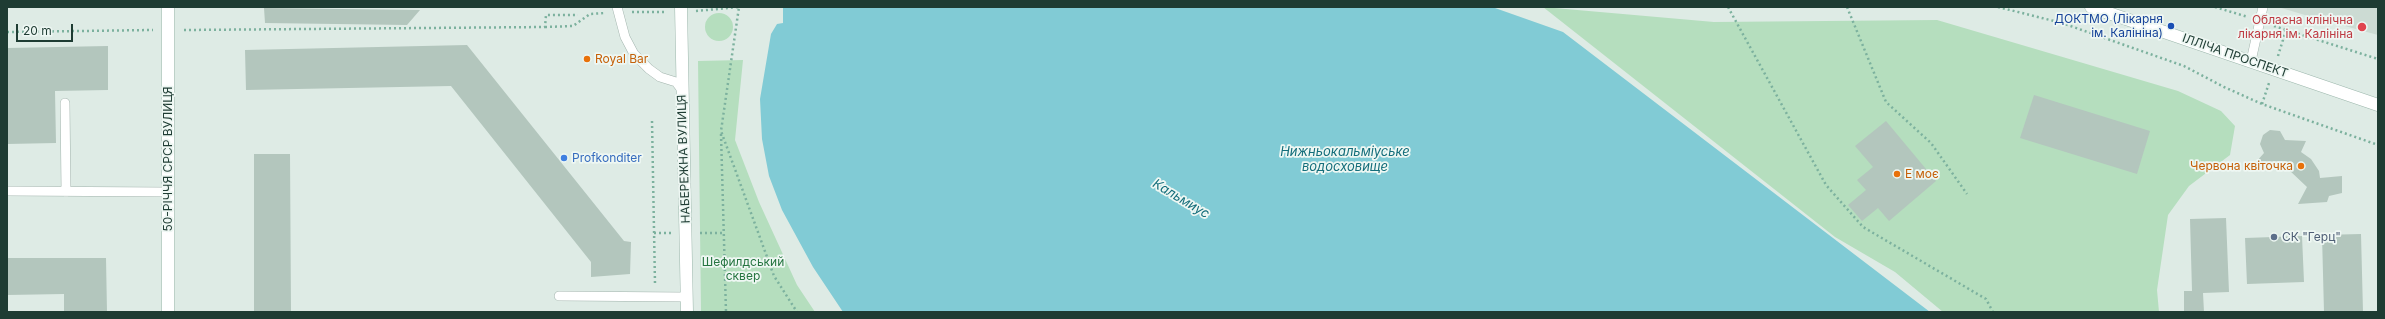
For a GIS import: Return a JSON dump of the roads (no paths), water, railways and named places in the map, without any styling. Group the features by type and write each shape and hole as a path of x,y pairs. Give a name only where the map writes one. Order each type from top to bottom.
{"street":[{"name":"50-РІЧЧЯ СРСР ВУЛИЦЯ","path":"168,7 168,312"},
{"name":"ІЛЛІЧА ПРОСПЕКТ","path":"2091,7 2378,105"},
{"name":"НАБЕРЕЖНА ВУЛИЦЯ","path":"681,10 687,312"}],"lane":[{"path":"2251,61 2264,7"},
{"path":"617,10 634,54 649,69 660,76 676,82 682,90"},
{"path":"65,103 66,192"},
{"path":"7,191 168,192"},
{"path":"559,296 686,297"}],"water":[{"name":"Нижньокальміуське водосховище","path":"783,7 1495,8 1563,32 1930,312 843,312 813,267 782,210 769,176 762,139 760,99 771,34 777,24 783,23"}],"place":[{"name":"ДОКТМО (Лікарня ім. Калініна)","path":"2171,26"},
{"name":"Обласна клінічна лікарня ім. Калініна","path":"2362,27"},
{"name":"Royal Bar","path":"587,59"},
{"name":"Profkonditer","path":"564,158"},
{"name":"Червона квіточка","path":"2301,166"},
{"name":"Е моє","path":"1897,174"},
{"name":"СК \"Герц\"","path":"2274,237"}],"water label":[{"name":"Кальмиус","path":"1181,199"}],"park label":[{"name":"Шефилдський сквер","path":"743,269"}]}
